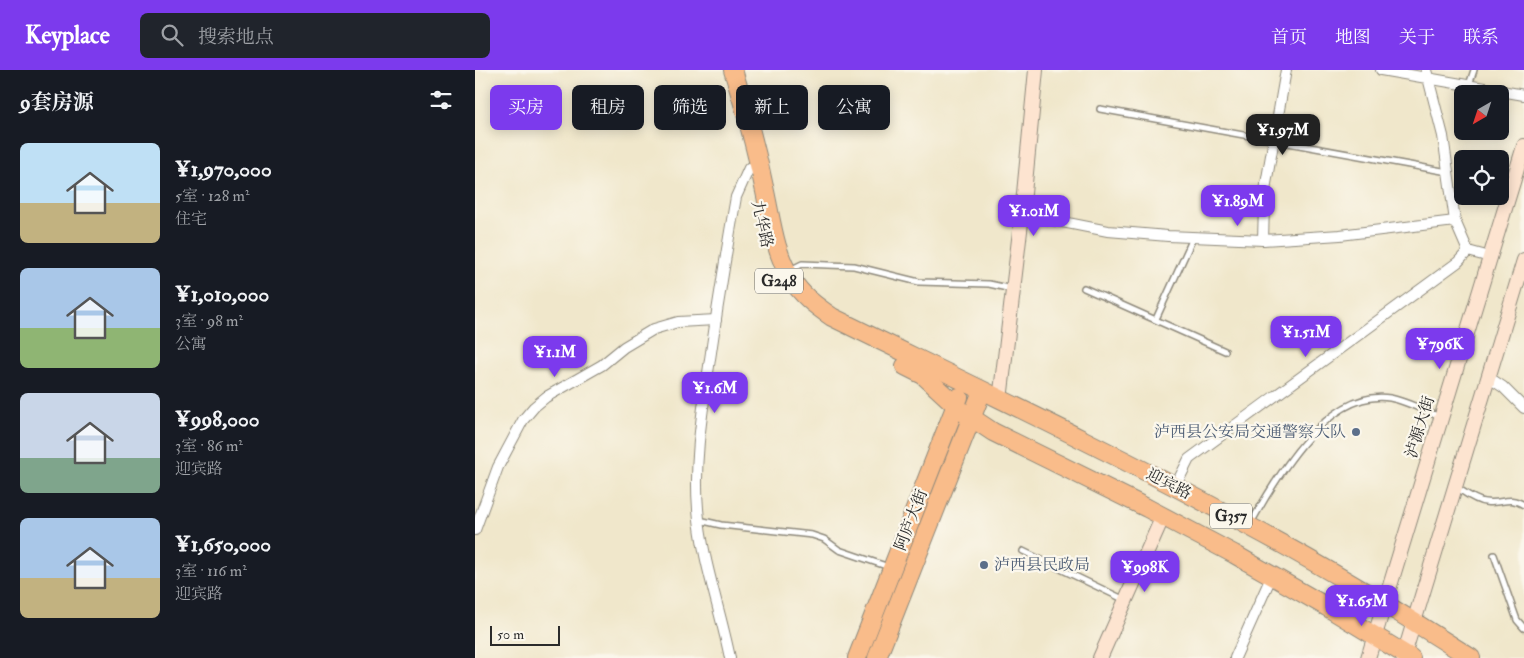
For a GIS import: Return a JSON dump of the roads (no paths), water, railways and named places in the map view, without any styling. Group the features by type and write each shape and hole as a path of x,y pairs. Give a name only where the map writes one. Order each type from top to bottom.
{"highway":[{"name":"九华路","path":"721,70 743,142 766,246 781,284 796,304 826,327 923,374 956,406"},
{"name":"九华路","path":"733,70 754,140 777,243 787,272 804,296 832,317 965,383"},
{"name":"阿庐大街","path":"857,658 965,383"},
{"name":"迎宾路","path":"965,383 1175,487 1249,526 1385,604 1471,658"},
{"path":"877,658 982,391"},
{"name":"迎宾路","path":"956,406 971,418 1005,439 1163,516 1272,575 1375,636 1406,657"}],"main road":[{"path":"1000,400 1022,214 1036,70"},
{"name":"泸源大街","path":"1368,658 1524,146"},
{"path":"1406,657 1414,622 1489,377 1520,289 1524,260"},
{"path":"1100,658 1163,516"}],"street":[{"path":"1263,240 1263,204 1286,70"},
{"path":"1381,70 1427,74 1469,85"},
{"path":"1427,74 1443,136 1455,221 1468,251"},
{"path":"1509,92 1524,95"},
{"path":"730,658 710,580 699,520 697,495 699,438 736,197 749,168"},
{"path":"1022,214 1108,231 1263,240 1340,235 1455,221"},
{"path":"1468,251 1490,257"},
{"path":"1175,487 1189,459 1458,262 1468,251"},
{"path":"475,530 498,467 523,420 534,407 546,397 601,365 624,347 654,329 677,322 716,320"},
{"path":"1489,377 1503,387 1524,408"},
{"path":"1235,658 1272,575"}],"lane":[{"path":"1469,85 1474,70"},
{"path":"1100,109 1449,172"},
{"path":"1156,320 1193,237"},
{"path":"787,272 802,264 854,266 919,282 989,284 1013,289"},
{"path":"1084,288 1225,351"},
{"path":"1249,526 1276,480 1303,444 1325,423 1349,405 1371,398 1392,398 1441,417"},
{"path":"1455,487 1483,502 1498,503 1510,499 1524,505"},
{"path":"699,520 729,526 812,535 824,539 839,550 892,568"},
{"path":"1023,551 1126,601"},
{"path":"1494,555 1517,620 1524,628"}],"place":[{"name":"泸西县公安局交通警察大队","path":"1356,432"},
{"name":"泸西县民政局","path":"984,565"}]}
